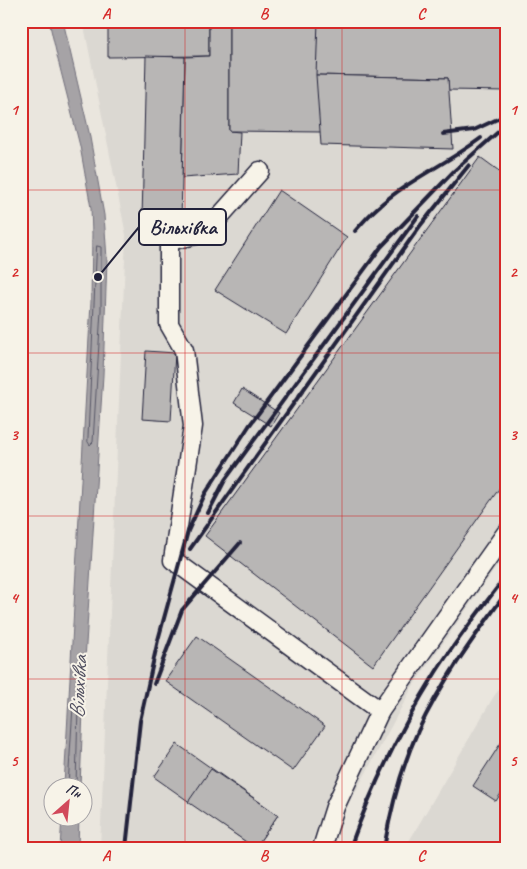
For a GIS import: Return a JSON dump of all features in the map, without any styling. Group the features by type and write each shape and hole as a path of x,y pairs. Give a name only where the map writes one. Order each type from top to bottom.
{"lane":[{"path":"260,170 205,233 169,241 169,324 184,350 193,426 172,560 380,711"},
{"path":"322,848 335,806 380,711 506,533"}],"shaded area":[{"path":"83,21 506,21 506,553 413,686 355,793 334,787 309,848 100,848 126,235"},
{"path":"506,681 506,848 405,848 494,696"}],"water":[{"path":"49,21 63,21 89,132 104,215 107,259 103,375 85,660 80,776 65,776 91,302 92,234 91,208 80,146"},
{"path":"61,826 79,826 78,848 60,848"}],"building":[{"path":"108,21 209,21 209,56 108,57"},
{"path":"209,21 229,21 229,131 240,132 238,174 182,178 185,57 209,56"},
{"path":"229,21 320,21 321,132 229,131"},
{"path":"318,21 506,21 506,91 448,90 448,78 316,75"},
{"path":"146,56 185,57 181,220 142,219"},
{"path":"316,75 448,78 453,149 321,145"},
{"path":"480,157 506,176 506,479 373,666 205,536"},
{"path":"279,190 347,237 286,334 215,290"},
{"path":"146,351 175,353 171,421 142,419"},
{"path":"242,389 279,413 271,426 234,403"},
{"path":"197,636 325,726 293,771 165,681"},
{"path":"506,735 506,786 496,801 473,786"},
{"path":"177,744 278,815 255,848 154,777"},
{"path":"211,769 278,815 255,848 188,802"}],"railway":[{"path":"443,134 474,130 506,115"},
{"path":"126,848 140,721 158,640 188,531 205,494 249,426 381,247 454,171 506,125"},
{"path":"355,231 371,213 389,198 481,138"},
{"path":"190,549 420,226 469,165"},
{"path":"208,513 225,480 418,216"},
{"path":"154,684 182,610 240,543"},
{"path":"350,848 388,758 423,693 444,660 506,576"},
{"path":"384,848 397,788 406,759 418,731 448,677 506,593"}],"place":[{"name":"Вільхівка","path":"98,277"}]}
